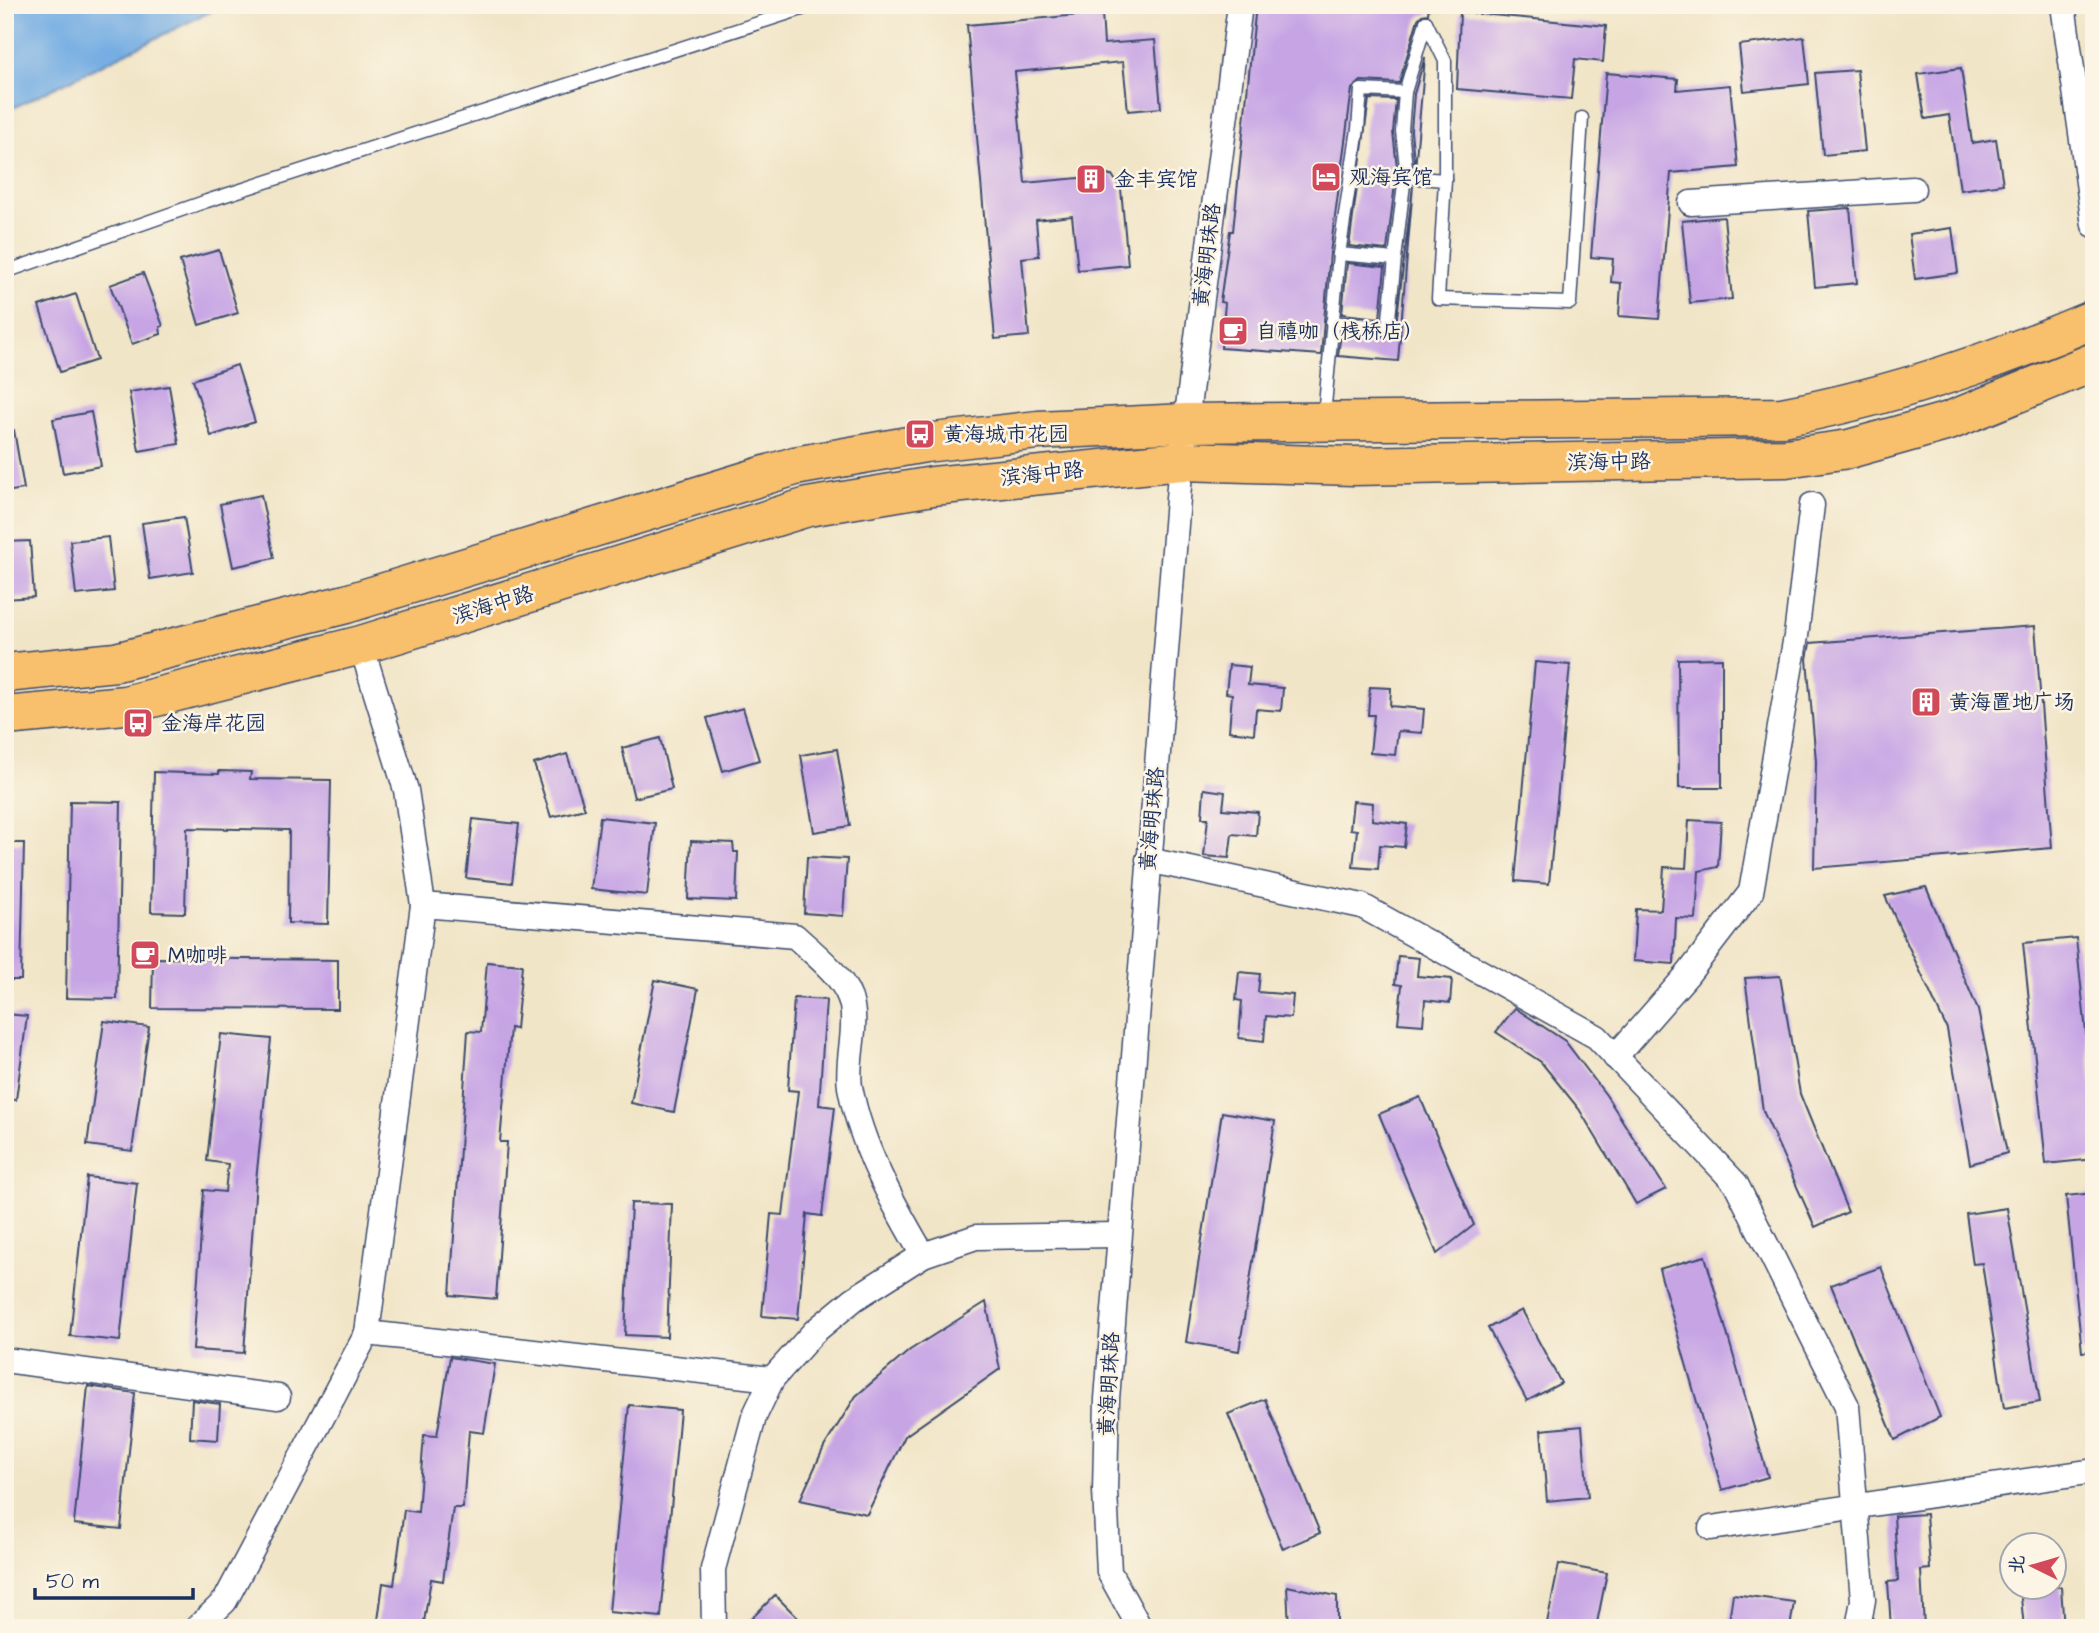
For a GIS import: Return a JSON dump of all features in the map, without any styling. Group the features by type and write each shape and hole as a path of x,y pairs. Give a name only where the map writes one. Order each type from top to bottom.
{"main road":[{"name":"滨海中路","path":"5,673 116,662 345,604 795,466 925,443 1038,430 1186,423 1323,424 1783,417 1839,407 1932,381 2013,353 2094,319"},
{"name":"滨海中路","path":"5,716 125,705 361,645 808,508 961,482 1181,461 1353,466 1786,458 1849,449 1949,421 2094,362"}],"street":[{"name":"黄海明珠路","path":"1140,1628 1109,1572 1107,1399 1181,461 1240,5"},
{"path":"2063,5 2094,225"},
{"path":"1691,203 1913,188"},
{"path":"1615,1057 1688,974 1751,892 1796,636 1812,505"},
{"path":"197,1628 225,1601 367,1333 423,905 406,790 361,645"},
{"path":"1149,860 1362,906 1597,1037 1736,1184 1847,1406 1863,1600 1858,1628"},
{"path":"423,905 795,936 836,975 852,1005 850,1085 863,1132 893,1205 923,1255"},
{"path":"714,1628 713,1569 754,1418 772,1379 814,1332 854,1298 923,1255 976,1237 1119,1235"},
{"path":"367,1333 772,1379"},
{"path":"5,1360 278,1397"},
{"path":"1712,1528 2094,1471"}],"lane":[{"path":"5,272 207,201 814,5"},
{"path":"1332,323 1388,328 1405,177 1402,131 1405,92 1426,22 1445,61 1445,180 1438,299 1570,303 1582,118"},
{"path":"1323,424 1339,254 1358,129 1361,90 1405,92"},
{"path":"1405,177 1445,180"},
{"path":"1339,254 1395,259"}],"water":[{"path":"5,5 224,5 5,112"}],"building":[{"name":"观海宾馆","path":"1256,5 1429,5 1428,14 1418,19 1399,83 1361,81 1352,89 1330,253 1321,355 1221,348 1225,303 1220,302 1230,231 1233,231"},
{"path":"1460,12 1606,26 1603,62 1575,59 1571,99 1457,89"},
{"name":"金丰宾馆","path":"1102,13 1104,44 1155,40 1161,108 1128,111 1123,62 1015,72 1025,183 1112,175 1121,189 1128,265 1078,270 1072,216 1036,220 1039,256 1022,258 1029,336 995,339 967,25"},
{"path":"1804,37 1809,84 1744,91 1739,45"},
{"path":"1425,57 1415,169 1411,131 1414,94"},
{"path":"1961,68 1972,143 1996,139 2003,184 1960,190 1949,115 1925,119 1918,74"},
{"path":"1857,70 1865,151 1823,155 1815,73"},
{"path":"1606,73 1678,79 1677,90 1730,85 1738,167 1671,173 1659,319 1619,316 1621,283 1611,282 1613,259 1591,257"},
{"path":"1369,99 1396,100 1393,132 1397,167 1387,250 1349,246"},
{"path":"1413,186 1398,361 1338,356 1341,332 1387,337 1395,333"},
{"path":"1850,208 1857,283 1815,287 1808,211"},
{"path":"1724,217 1732,299 1690,303 1682,221"},
{"path":"1952,228 1958,273 1915,279 1909,234"},
{"path":"219,250 238,313 199,325 180,261"},
{"path":"1347,263 1385,267 1380,318 1342,314"},
{"path":"143,273 163,326 160,327 161,334 132,344 110,285"},
{"path":"76,294 97,360 60,372 39,306"},
{"path":"237,365 255,422 211,436 193,380"},
{"path":"169,386 179,444 139,451 129,392"},
{"path":"91,412 101,466 63,473 53,419"},
{"path":"14,430 24,489 5,492 5,431"},
{"path":"261,495 274,558 233,567 220,504"},
{"path":"184,517 193,572 150,579 142,523"},
{"path":"108,537 114,591 76,595 70,541"},
{"path":"30,541 34,597 5,599 5,542"},
{"name":"黄海置地广场","path":"2035,626 2052,848 1814,868 1816,761 1807,659 1810,643"},
{"path":"1722,658 1722,788 1679,788 1678,659"},
{"path":"1535,662 1570,665 1549,884 1515,881"},
{"path":"1229,665 1250,667 1248,685 1283,688 1281,711 1256,709 1254,734 1229,731 1232,694 1226,693"},
{"path":"1370,687 1391,688 1390,706 1424,709 1422,733 1398,731 1395,755 1370,753 1374,715 1368,715"},
{"path":"743,708 759,760 723,771 707,718"},
{"path":"660,738 672,789 634,798 622,748"},
{"path":"837,749 850,826 814,832 801,755"},
{"path":"567,754 585,809 551,817 534,764"},
{"path":"219,771 251,772 250,779 331,780 328,924 288,923 289,830 187,828 185,913 151,912 154,772 219,774"},
{"path":"1204,789 1225,792 1223,809 1258,812 1256,836 1232,834 1229,858 1204,856 1208,818 1202,818"},
{"path":"70,801 121,802 117,999 66,998"},
{"path":"1353,801 1373,803 1372,820 1407,824 1404,847 1380,845 1378,869 1353,867 1357,830 1350,829"},
{"path":"600,817 655,823 647,895 591,889"},
{"path":"473,819 519,824 512,883 466,878"},
{"path":"1689,820 1721,822 1718,867 1699,871 1696,919 1676,918 1674,964 1633,961 1636,909 1661,910 1664,867 1686,868"},
{"path":"691,841 733,843 734,852 738,852 736,901 688,899"},
{"path":"5,843 24,843 21,980 5,980"},
{"path":"807,857 847,859 843,916 804,913"},
{"path":"1926,887 1978,1010 2007,1153 1970,1164 1947,1029 1885,896"},
{"path":"2076,938 2094,1108 2094,1159 2046,1164 2023,943"},
{"path":"1398,956 1419,958 1417,976 1452,979 1450,1003 1425,1000 1423,1025 1398,1023 1402,985 1395,984"},
{"path":"153,958 338,960 338,1009 152,1008"},
{"path":"487,962 522,965 516,1029 510,1028 500,1142 507,1142 496,1299 450,1295 468,1031 481,1032"},
{"path":"1239,972 1260,974 1258,992 1293,995 1291,1018 1266,1016 1264,1041 1239,1038 1242,1001 1236,1000"},
{"path":"1780,976 1800,1094 1848,1212 1815,1227 1763,1111 1745,978"},
{"path":"655,980 698,989 674,1112 631,1103"},
{"path":"794,998 826,1000 819,1105 835,1107 822,1216 807,1214 798,1319 762,1316 771,1214 783,1215 798,1091 788,1090"},
{"path":"1515,1008 1565,1041 1606,1095 1666,1189 1636,1204 1579,1109 1541,1062 1496,1032"},
{"path":"5,1014 27,1016 16,1100 5,1099"},
{"path":"104,1021 149,1027 132,1151 87,1145"},
{"path":"221,1034 271,1039 256,1180 244,1353 193,1350 204,1190 225,1192 228,1164 207,1161"},
{"path":"1420,1097 1474,1225 1437,1254 1379,1114"},
{"path":"1222,1112 1275,1121 1239,1351 1186,1342"},
{"path":"87,1177 137,1183 120,1341 70,1336"},
{"path":"2094,1193 2094,1351 2082,1352 2066,1196"},
{"path":"631,1203 672,1204 667,1337 625,1335"},
{"path":"2007,1208 2040,1402 2004,1408 1982,1263 1973,1264 1966,1214"},
{"path":"1705,1256 1768,1477 1722,1490 1659,1269"},
{"path":"1881,1267 1940,1417 1895,1440 1831,1285"},
{"path":"986,1302 1000,1369 905,1436 867,1514 800,1500 824,1447 856,1396 910,1350"},
{"path":"1522,1310 1561,1383 1527,1401 1488,1328"},
{"path":"450,1357 495,1364 484,1433 469,1431 463,1508 453,1508 443,1581 431,1579 423,1628 377,1628 383,1583 394,1585 404,1510 418,1512 424,1435 437,1436"},
{"path":"88,1386 135,1393 121,1529 74,1524"},
{"path":"1265,1399 1320,1533 1283,1549 1228,1414"},
{"path":"192,1400 220,1404 218,1440 190,1438"},
{"path":"629,1405 680,1410 661,1617 609,1612"},
{"path":"1582,1426 1588,1497 1547,1501 1541,1430"},
{"path":"1926,1514 1930,1569 1921,1570 1924,1628 1891,1628 1888,1582 1898,1581 1894,1516"},
{"path":"1559,1564 1607,1573 1596,1628 1546,1628"},
{"path":"1287,1586 1337,1596 1337,1628 1289,1628"},
{"path":"1733,1594 1794,1602 1790,1628 1728,1628"},
{"path":"775,1595 808,1628 742,1628"},
{"path":"2021,1602 2062,1602 2064,1628 2024,1628"}],"place":[{"name":"观海宾馆","path":"1326,177"},
{"name":"金丰宾馆","path":"1091,179"},
{"name":"自禧咖（栈桥店）","path":"1233,331"},
{"name":"黄海城市花园","path":"920,434"},
{"name":"黄海置地广场","path":"1926,702"},
{"name":"金海岸花园","path":"138,723"},
{"name":"M咖啡","path":"145,955"}]}
